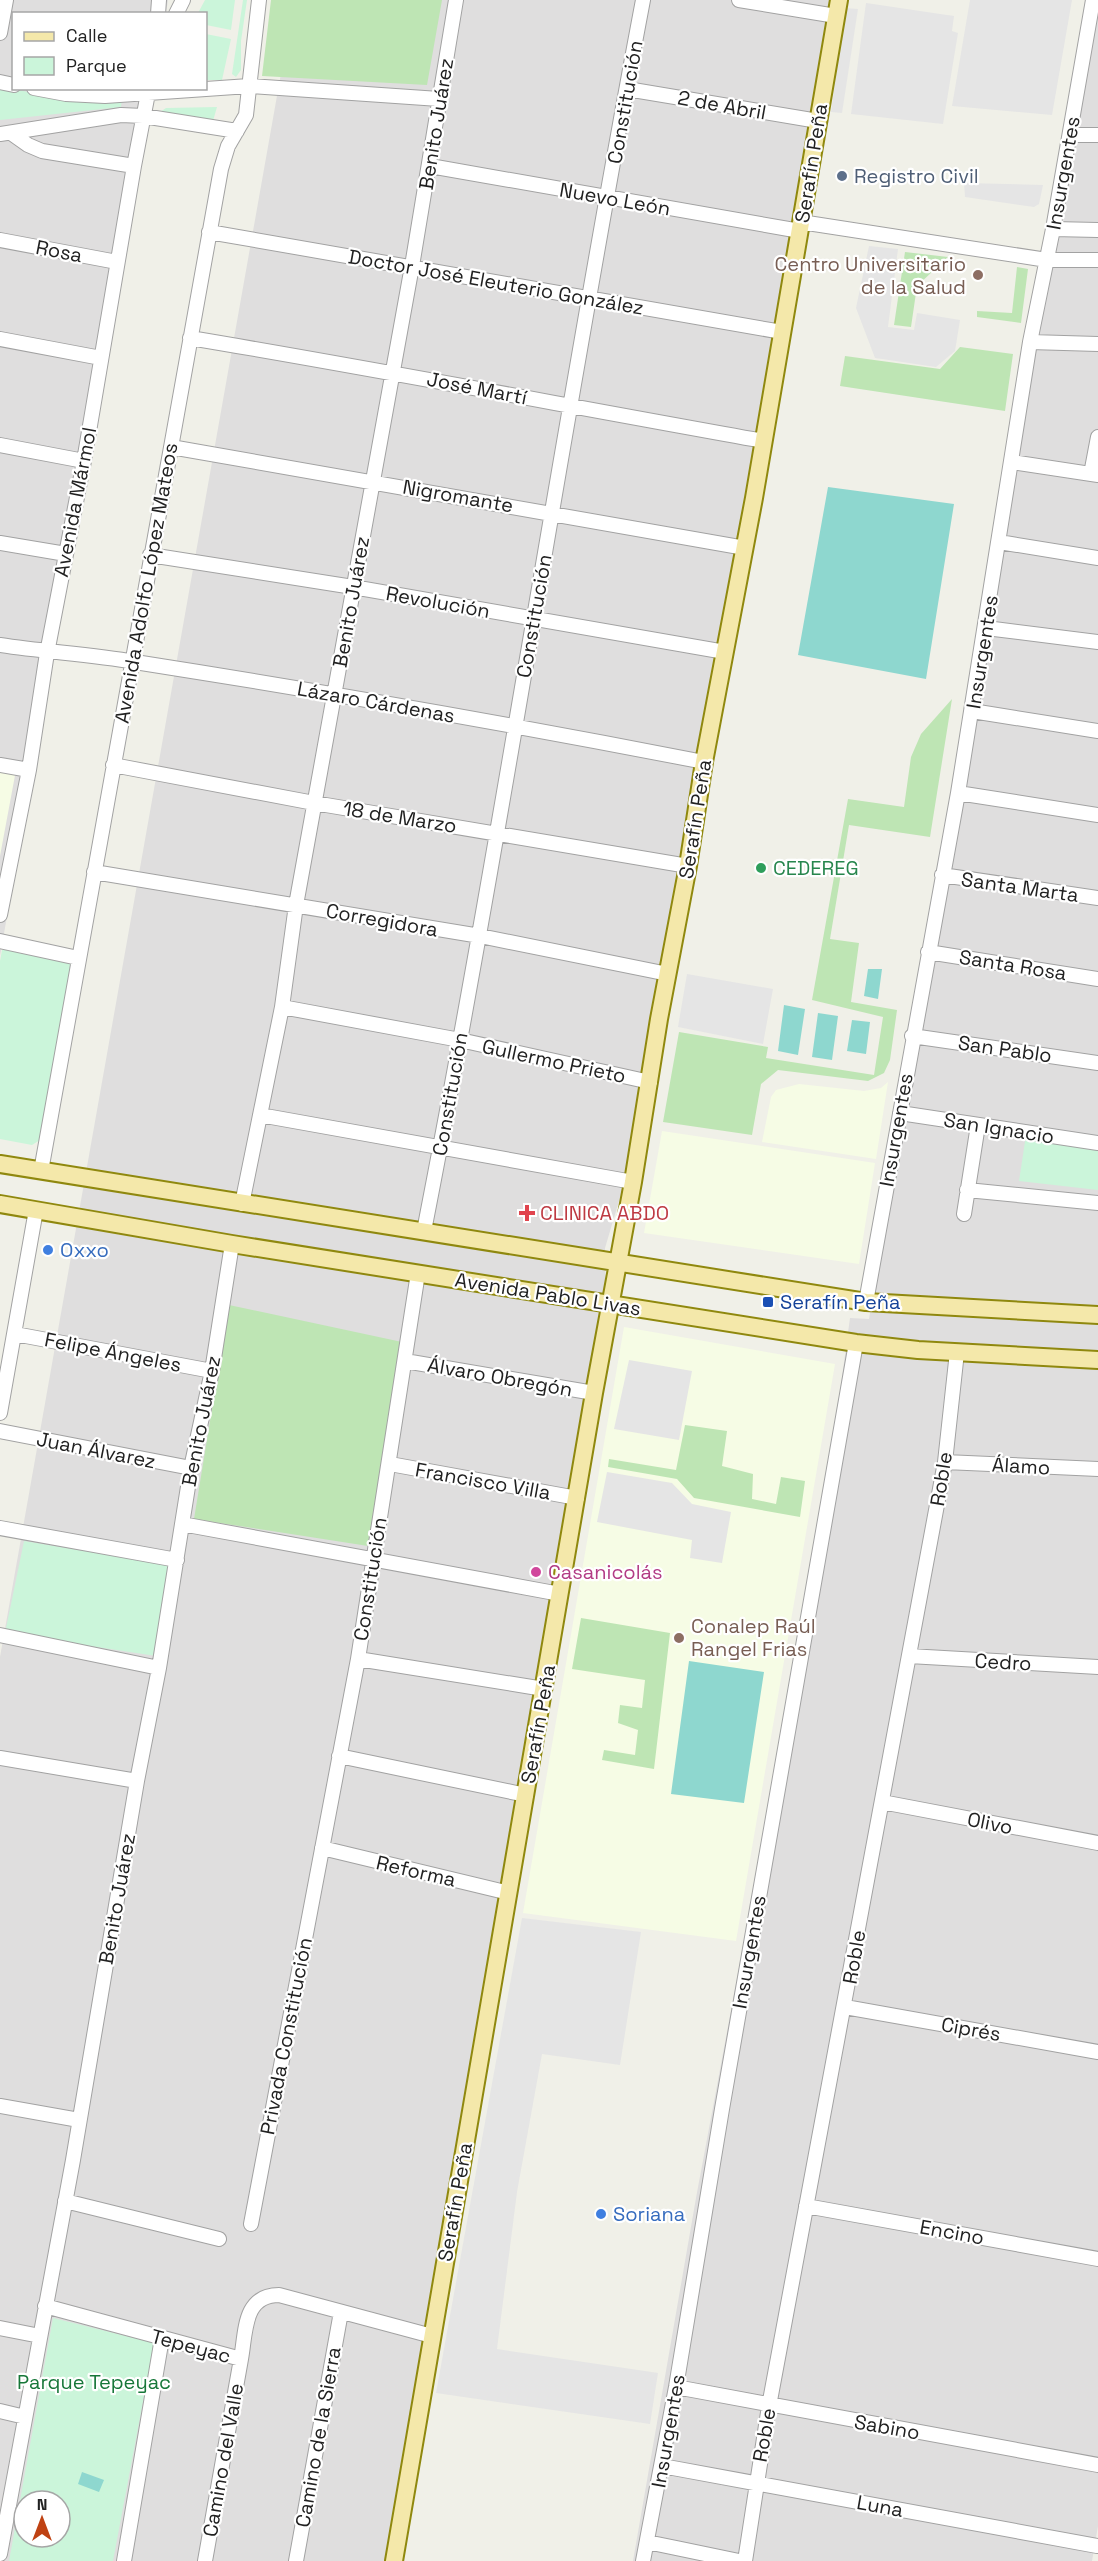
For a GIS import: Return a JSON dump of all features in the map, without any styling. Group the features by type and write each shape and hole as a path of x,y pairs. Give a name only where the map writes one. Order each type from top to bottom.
{"main road":[{"name":"Serafín Peña","path":"394,2561 594,1393 688,867 704,762 746,548 838,8"},
{"name":"Avenida Pablo Livas","path":"0,1164 866,1302 1098,1315"},
{"name":"Avenida Pablo Livas","path":"0,1204 232,1244 856,1343 957,1352 1098,1360"}],"street":[{"path":"0,33 6,0"},
{"name":"Avenida Adolfo López Mateos","path":"41,1171 209,232 224,158 231,138 246,115 259,0"},
{"name":"Benito Juárez","path":"242,1204 282,1007 296,905 430,166 456,0"},
{"name":"Constitución","path":"424,1231 480,936 533,619 643,0"},
{"path":"739,0 838,8"},
{"name":"Insurgentes","path":"866,1302 912,1036 958,793 1030,342 1070,135 1092,37 1093,0"},
{"path":"207,88 249,86 439,99"},
{"name":"2 de Abril","path":"627,89 818,121"},
{"path":"48,90 75,94 168,90"},
{"name":"Avenida Mármol","path":"0,915 29,770 47,653 84,460 148,91"},
{"path":"5,134 111,115 143,116 237,131"},
{"path":"5,134 42,151 134,166"},
{"path":"1070,135 1098,135"},
{"name":"Nuevo León","path":"430,166 607,198 801,227 1047,260 1098,260"},
{"path":"1053,229 1098,230"},
{"name":"Doctor José Eleuterio González","path":"209,232 782,332"},
{"name":"Rosa","path":"0,240 117,262"},
{"name":"José Martí","path":"190,338 393,371 570,407 764,441"},
{"path":"0,339 101,358"},
{"path":"1030,342 1098,344"},
{"path":"1012,462 1095,474 1098,437"},
{"path":"0,445 84,460"},
{"name":"Nigromante","path":"171,447 746,548"},
{"path":"999,542 1098,558"},
{"path":"0,543 66,554"},
{"name":"Revolución","path":"150,555 353,587 725,652"},
{"path":"986,628 1098,642"},
{"name":"Lázaro Cárdenas","path":"0,645 47,653 132,661 335,694 704,762"},
{"path":"972,711 1098,731"},
{"path":"0,765 29,770"},
{"name":"18 de Marzo","path":"113,765 314,803 688,867"},
{"path":"958,793 1098,815"},
{"name":"Corregidora","path":"94,872 480,936 668,974"},
{"name":"Santa Marta","path":"942,875 1098,898"},
{"path":"0,941 78,957"},
{"name":"Santa Rosa","path":"928,952 1098,979"},
{"name":"Gullermo Prieto","path":"282,1007 460,1040 650,1082"},
{"name":"San Pablo","path":"912,1036 1098,1063"},
{"name":"San Ignacio","path":"900,1113 1098,1143"},
{"path":"260,1114 633,1182"},
{"path":"964,1214 978,1125"},
{"path":"967,1190 1098,1203"},
{"path":"0,1413 36,1210"},
{"name":"Benito Juárez","path":"0,2554 6,2488 25,2417 65,2201 137,1782 159,1668 191,1468 212,1371 232,1244"},
{"name":"Constitución","path":"322,1848 358,1659 418,1273"},
{"name":"Felipe Ángeles","path":"15,1334 212,1371"},
{"name":"Insurgentes","path":"643,2561 676,2387 722,2109 856,1343"},
{"name":"Roble","path":"745,2561 769,2406 945,1462 957,1352"},
{"name":"Álvaro Obregón","path":"405,1361 594,1393"},
{"name":"Juan Álvarez","path":"0,1431 191,1468"},
{"name":"Álamo","path":"945,1462 1098,1469"},
{"name":"Francisco Villa","path":"390,1464 577,1498"},
{"path":"182,1524 560,1594"},
{"path":"0,1528 177,1560"},
{"path":"0,1635 159,1668"},
{"name":"Cedro","path":"909,1656 1098,1667"},
{"path":"358,1659 544,1689"},
{"path":"339,1756 526,1795"},
{"path":"0,1758 137,1782"},
{"name":"Olivo","path":"882,1802 1098,1843"},
{"name":"Reforma","path":"322,1848 509,1893"},
{"name":"Privada Constitución","path":"251,2224 322,1848"},
{"name":"Ciprés","path":"845,2007 1098,2052"},
{"path":"0,2108 79,2120"},
{"path":"65,2201 219,2239"},
{"name":"Encino","path":"806,2206 1098,2259"},
{"name":"Tepeyac","path":"45,2306 242,2359 249,2312 261,2297 279,2295 432,2336"},
{"name":"Camino de la Sierra","path":"296,2561 341,2312"},
{"path":"0,2328 40,2336"},
{"path":"124,2561 162,2338"},
{"name":"Camino del Valle","path":"206,2561 242,2359"},
{"name":"Sabino","path":"676,2387 1098,2465"},
{"path":"0,2410 25,2417"},
{"name":"Luna","path":"662,2466 1098,2544"},
{"path":"647,2542 739,2561"},
{"path":"1094,2561 1098,2544"}],"shaded area":[{"path":"0,0 168,0 166,12 12,12 12,90 153,90 0,956"},
{"path":"294,0 831,0 641,1127 605,1248 606,1331 393,2561 0,2561 0,1657"},
{"path":"970,0 1072,0 1052,115 952,106"},
{"path":"1098,0 1098,2526 1092,2561 633,2561 696,2198 823,1517 850,1318 869,1319 968,724"},
{"path":"866,3 954,16 952,31 958,33 943,124 851,114"},
{"path":"845,8 858,9 842,113 831,112"},
{"path":"964,183 1043,185 1039,204 1034,207 965,197"},
{"path":"869,246 898,249 888,327 914,330 917,313 960,320 955,351 936,367 875,358 856,308"},
{"path":"828,487 954,504 926,679 798,655"},
{"path":"0,767 16,770 0,856"},
{"path":"868,969 882,969 878,999 864,996"},
{"path":"687,974 773,989 763,1044 678,1027"},
{"path":"784,1005 805,1009 798,1055 778,1051"},
{"path":"818,1013 838,1016 832,1060 812,1057"},
{"path":"852,1020 870,1022 866,1054 847,1051"},
{"path":"888,1082 876,1159 762,1142 771,1097 776,1090 799,1084 864,1091 881,1088"},
{"path":"662,1131 875,1163 859,1264 644,1233"},
{"name":"Conalep Raúl Rangel Frias","path":"624,1327 835,1364 736,1941 523,1913"},
{"path":"629,1360 692,1371 679,1440 614,1429"},
{"path":"607,1472 672,1483 692,1504 731,1512 722,1563 690,1558 692,1540 597,1522"},
{"path":"689,1661 764,1672 744,1803 671,1794"},
{"path":"522,1918 641,1932 620,2065 542,2054 517,2192 497,2349 658,2373 650,2424 436,2393"},
{"path":"82,2472 104,2480 99,2492 78,2484"}],"green space":[{"path":"205,0 235,0 231,30 207,25 207,12 199,12"},
{"path":"243,0 247,0 241,41 241,70 236,77 232,74"},
{"path":"271,0 442,0 427,85 262,76"},
{"path":"207,34 231,39 222,80 207,80"},
{"path":"0,86 51,97 122,99 121,107 0,120"},
{"path":"217,107 213,121 160,112 166,108"},
{"path":"905,252 948,257 917,286 911,327 894,325"},
{"path":"1017,267 1028,269 1021,323 977,317 977,311 1012,313"},
{"path":"960,347 1013,354 1005,411 840,386 845,356 940,369"},
{"path":"952,699 930,837 849,825 830,939 859,943 851,1002 897,1010 890,1060 884,1073 868,1081 778,1070 761,1084 752,1135 663,1122 679,1032 768,1047 766,1058 874,1075 883,1017 812,1000 848,799 904,807 911,757 921,734"},
{"path":"10,946 67,958 71,963 40,1140 32,1145 0,1139 0,961 2,950"},
{"path":"1026,1135 1098,1148 1098,1190 1019,1181"},
{"path":"229,1305 402,1342 368,1546 194,1519"},
{"path":"685,1425 727,1431 722,1466 753,1474 752,1499 776,1504 781,1477 805,1481 800,1517 694,1498 677,1479 608,1467 609,1459 676,1470"},
{"path":"24,1541 169,1565 156,1656 5,1633"},
{"path":"581,1618 670,1633 654,1769 602,1760 604,1750 635,1755 638,1730 618,1723 620,1705 642,1708 645,1680 572,1669"},
{"name":"Parque Tepeyac","path":"53,2318 154,2343 113,2561 9,2561 12,2544 12,2549 72,2549 72,2489 22,2489"}],"place":[{"name":"Registro Civil","path":"842,176"},
{"name":"Centro Universitario de la Salud","path":"978,275"},
{"name":"CEDEREG","path":"761,868"},
{"name":"CLINICA ABDO","path":"527,1213"},
{"name":"Oxxo","path":"48,1250"},
{"name":"Serafín Peña","path":"768,1302"},
{"name":"Casanicolás","path":"536,1572"},
{"name":"Conalep Raúl Rangel Frias","path":"679,1638"},
{"name":"Soriana","path":"601,2214"}]}
